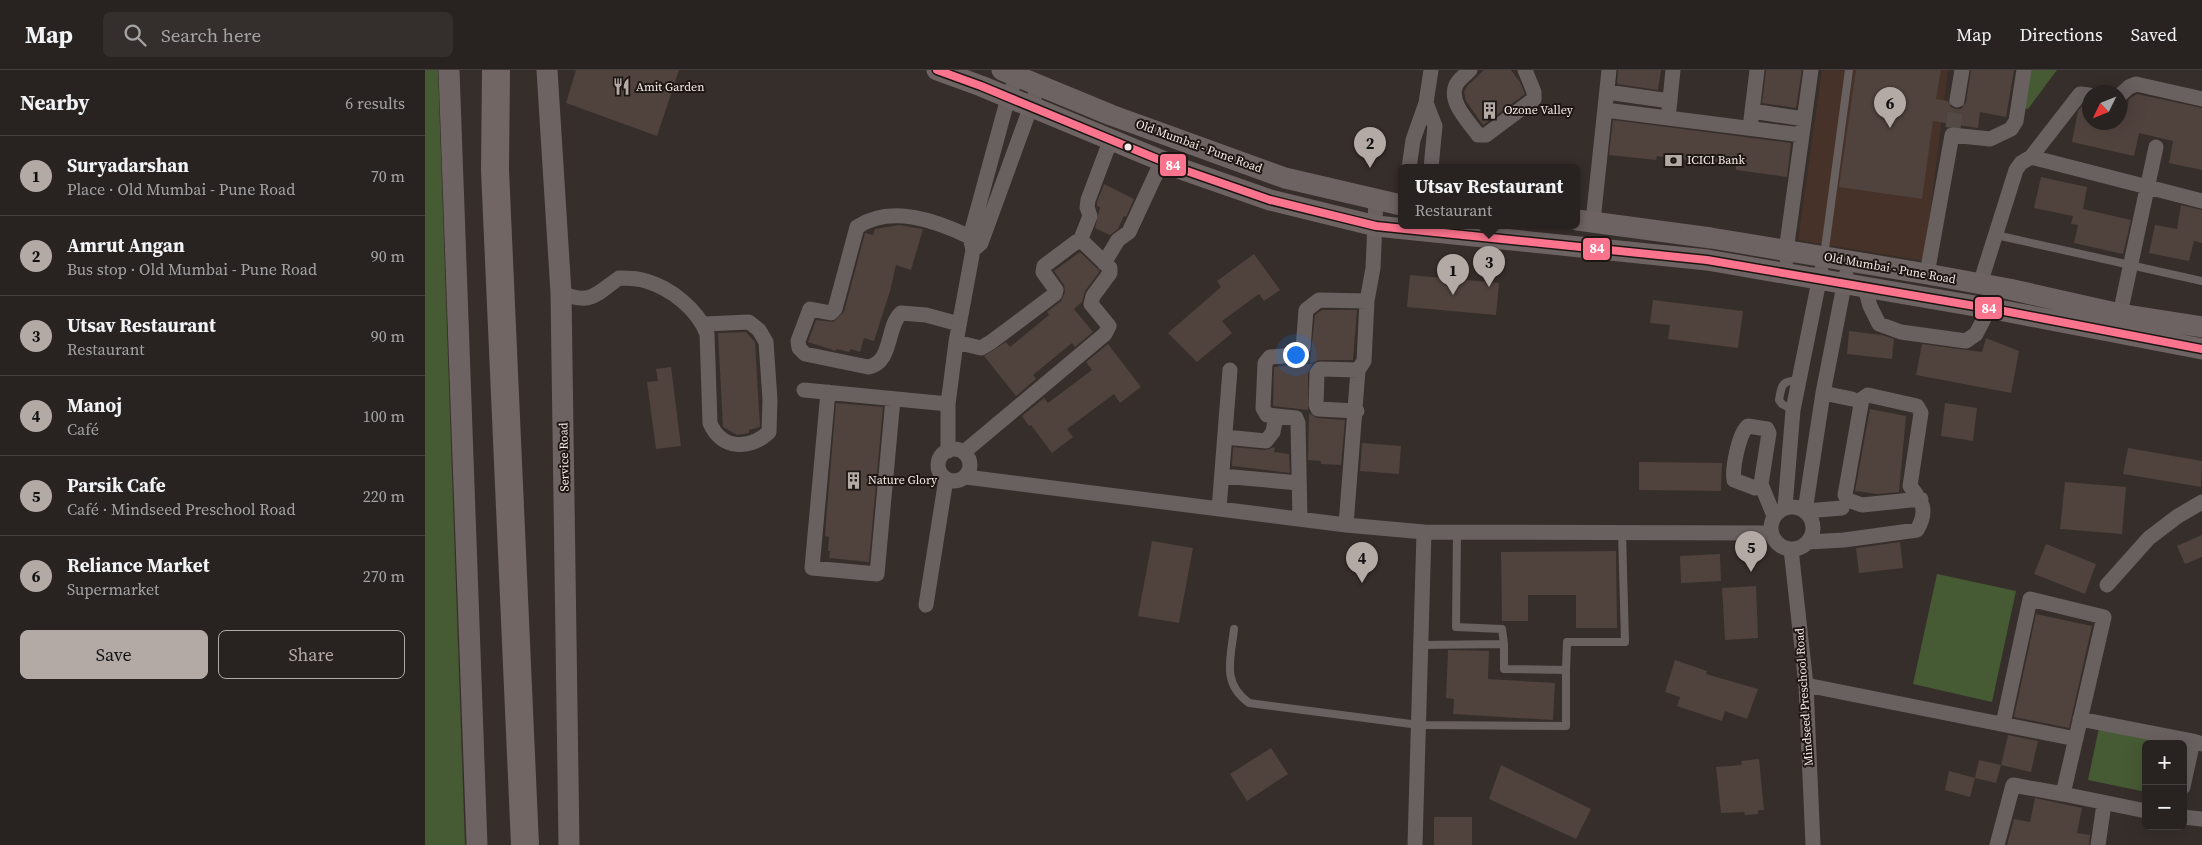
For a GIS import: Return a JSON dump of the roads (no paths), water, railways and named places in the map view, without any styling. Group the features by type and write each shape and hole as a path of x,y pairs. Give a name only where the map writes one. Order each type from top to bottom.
{"highway":[{"path":"496,70 495,170 525,845"}],"main road":[{"path":"449,70 477,845"},
{"name":"Service Road","path":"547,70 561,293 569,845"},
{"name":"Old Mumbai - Pune Road","path":"937,70 1162,161 1270,200 1376,226 1398,227"},
{"name":"Old Mumbai - Pune Road","path":"1009,73 1111,115 1285,178 1398,204"},
{"name":"Old Mumbai - Pune Road","path":"1585,220 1927,274 2120,314 2202,327"},
{"name":"Old Mumbai - Pune Road","path":"1435,229 1707,260 1819,281 1989,309 2202,349"}],"street":[{"path":"1470,70 1456,85 1455,94 1457,107 1478,135 1486,135 1533,99 1534,92 1525,70"},
{"path":"1585,220 1605,110 1609,70"},
{"path":"1668,118 1673,70"},
{"path":"1751,128 1757,70"},
{"path":"1789,275 1786,251 1811,70"},
{"path":"1957,100 1962,70"},
{"path":"1927,274 1952,132 1990,139 2011,129 2016,121 2024,70"},
{"path":"948,450 948,404 971,243 1008,98 1009,73"},
{"path":"1410,164 1413,140 1426,103 1430,75 1456,85"},
{"path":"959,324 926,315 901,313 895,318 883,358 876,365 868,367 805,354 799,348 798,341 810,309 827,314 835,309 857,227 866,221 879,216 918,218 951,228 971,243 981,243 1039,84"},
{"path":"2127,88 2136,84 2202,99"},
{"path":"1607,92 1670,101"},
{"path":"1980,284 2016,170 2021,163 2031,157 2080,94 2082,94"},
{"path":"1426,103 1435,126 1431,164"},
{"path":"1605,110 1802,135"},
{"path":"1752,111 1804,119"},
{"path":"1080,241 1090,216 1087,207 1088,200 1111,139"},
{"path":"2120,314 2156,147"},
{"path":"2031,157 2202,201"},
{"path":"1104,263 1118,240 1129,232 1162,161"},
{"path":"1346,525 1357,411 1358,370 1364,360 1367,301 1373,268 1376,199"},
{"path":"956,342 981,348 1055,294 1056,290 1043,272 1044,266 1076,242 1083,241 1110,268 1110,273 1093,296 1091,304 1109,326 1105,334 964,452"},
{"path":"1779,512 1793,410 1824,257"},
{"path":"1849,261 1855,287 1870,306 1879,324 1901,332 1966,341 1976,334 1989,309"},
{"path":"561,293 577,299 593,297 619,278 646,280 676,295 703,324 707,334 711,424 713,431 728,444 739,446 760,440 769,432 770,400 766,342 759,330 749,322 703,324"},
{"path":"1805,511 1824,389 1855,287"},
{"path":"1300,519 1298,423 1296,418 1267,415 1263,408 1265,363 1270,357 1298,355 1303,348 1306,310 1319,300 1367,301"},
{"path":"1219,509 1230,370"},
{"path":"1357,411 1318,409 1316,405 1317,373 1320,370 1358,370"},
{"path":"1824,389 1853,394"},
{"path":"804,390 948,404"},
{"path":"828,392 812,568 877,574 893,398"},
{"path":"1808,542 1844,540 1917,530 1924,518 1921,499 1910,486 1921,413 1917,406 1868,395 1862,399 1845,494 1848,500 1862,505 1921,499"},
{"path":"1225,437 1266,441 1273,432 1276,416"},
{"path":"966,477 970,467 968,456 964,452 953,449 948,450 940,457 938,467 942,476 956,481 966,477 1346,525 1424,532 1771,533"},
{"path":"1222,476 1299,482"},
{"path":"926,605 946,479"},
{"path":"1761,484 1779,512"},
{"path":"2107,585 2149,538 2178,516 2202,502"},
{"path":"1794,506 1805,511 1810,516 1813,525 1812,536 1808,542 1798,549 1778,545 1771,533 1772,520 1779,512 1794,506"},
{"path":"1805,511 1842,508"},
{"path":"1415,845 1424,532"},
{"name":"Mindseed Preschool Road","path":"1791,549 1806,684 1813,845"},
{"path":"2003,724 2030,599 2104,617 2063,794"},
{"path":"1806,684 2076,738"},
{"path":"2080,719 2198,742 2184,785"},
{"path":"1997,845 2013,785 2142,810"},
{"path":"2098,845 2104,804"},
{"path":"2187,818 2202,819"}],"lane":[{"path":"1824,257 1849,70"},
{"path":"1996,235 2202,281"},
{"path":"1457,532 1456,627 1502,629 1504,669 1566,670"},
{"path":"1234,629 1230,671 1231,684 1238,695 1249,703 1419,725 1566,726 1567,642 1625,642 1622,532"},
{"path":"1421,645 1503,644"}],"tunnel":[{"path":"1953,128 1957,100"}],"place":[{"name":"Amit Garden","path":"622,87"},
{"name":"Ozone Valley","path":"1490,110"},
{"name":"Reliance Market","path":"1890,128"},
{"name":"ICICI Bank","path":"1673,160"},
{"name":"Amrut Angan","path":"1370,168"},
{"name":"Utsav Restaurant","path":"1489,287"},
{"name":"Suryadarshan","path":"1453,295"},
{"name":"Nature Glory","path":"854,480"},
{"name":"Parsik Cafe","path":"1751,572"},
{"name":"Manoj","path":"1362,583"}]}
